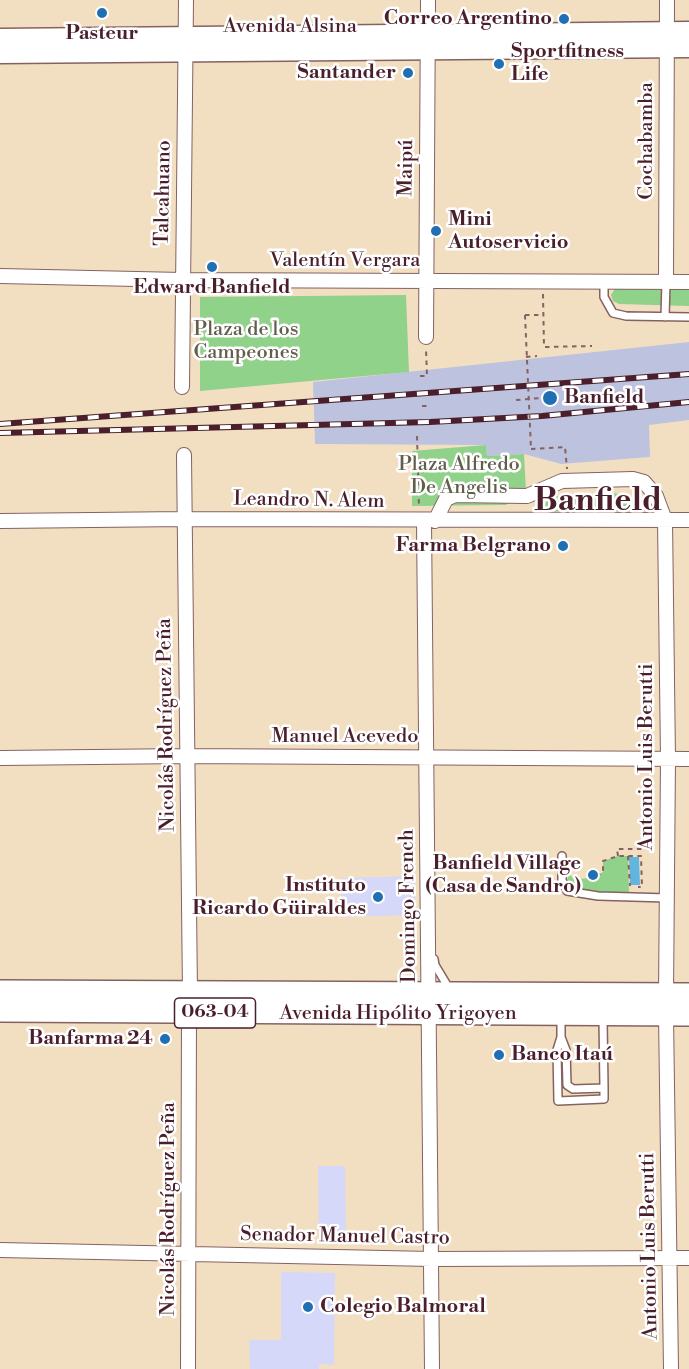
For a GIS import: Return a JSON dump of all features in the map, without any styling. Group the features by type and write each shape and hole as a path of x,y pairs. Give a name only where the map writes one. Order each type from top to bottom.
{"main road":[{"name":"Avenida Alsina","path":"667,40 689,31"},
{"name":"Avenida Alsina","path":"0,38 186,43 667,40 689,48"},
{"name":"Avenida Alsina","path":"0,54 186,43"},
{"name":"Avenida Hipólito Yrigoyen","path":"0,991 189,1003"},
{"name":"Avenida Hipólito Yrigoyen","path":"429,1004 464,991 666,1004 689,1015"},
{"name":"Avenida Hipólito Yrigoyen","path":"0,1011 189,1003 429,1004 561,1015 603,1015 666,1004 689,994"}],"street":[{"name":"Talcahuano","path":"183,387 182,280 186,0"},
{"name":"Maipú","path":"426,337 428,0"},
{"name":"Cochabamba","path":"666,282 667,0"},
{"name":"Valentín Vergara","path":"0,276 182,280 689,282"},
{"name":"Nicolás Rodríguez Peña","path":"184,455 189,1003 188,1369"},
{"path":"429,521 446,499 455,495 527,496 538,493 551,484 569,480 633,479 644,482 656,496 665,520"},
{"name":"Antonio Luis Berutti","path":"665,520 668,759 666,1004 671,1369"},
{"name":"Leandro N. Alem","path":"0,521 689,520"},
{"name":"Domingo French","path":"429,521 426,758 433,959 429,1004 432,1369"},
{"name":"Manuel Acevedo","path":"0,758 187,756 689,759"},
{"name":"Senador Manuel Castro","path":"0,1250 432,1258 689,1258"}],"lane":[{"path":"604,281 604,297 614,313 626,316 689,317"},
{"path":"665,316 666,282"},
{"path":"562,856 562,880 567,891 598,896 667,897"},
{"path":"433,959 435,965 464,991"},
{"path":"561,1015 561,1037 557,1050 558,1101 604,1099 603,1015"},
{"path":"561,1037 566,1050 569,1088 604,1088"}],"path":[{"path":"543,282 544,347 592,346"},
{"path":"543,315 525,315 531,449 565,447 569,480"},
{"path":"420,376 427,376 426,337"},
{"path":"526,357 537,357"},
{"path":"516,400 542,398"},
{"path":"422,406 429,406"},
{"path":"417,436 418,506 429,521"},
{"path":"417,442 424,442"},
{"path":"618,856 616,849 650,849"},
{"path":"588,878 598,876 603,872 603,861 618,856 628,856 641,856 642,886 628,886 628,856"}],"shaded area":[{"path":"689,342 689,420 649,425 650,457 561,464 524,454 487,456 486,445 315,444 313,382"},
{"name":"Instituto Ricardo Güiraldes","path":"415,876 415,915 342,917 341,878"},
{"name":"Colegio Balmoral","path":"318,1166 345,1166 346,1242 319,1242"},
{"name":"Colegio Balmoral","path":"281,1272 335,1273 334,1365 319,1364 319,1369 250,1369 249,1340 281,1340"}],"green space":[{"path":"616,287 689,288 689,306 619,304 613,301 611,295"},
{"name":"Plaza de los Campeones","path":"406,295 409,372 200,391 200,297"},
{"name":"Plaza Alfredo De Angelis","path":"486,445 487,456 524,454 526,491 506,505 412,506 412,451"},
{"path":"614,493 645,500 652,511 546,511 543,504 556,496"},
{"path":"618,856 628,856 629,893 598,896 567,891 568,872 574,879 594,878 603,872 603,861"}],"water":[{"path":"629,857 639,857 640,885 630,885"}],"railway":[{"path":"0,424 689,374"},
{"path":"0,433 430,422 542,416 689,402"}],"place":[{"name":"Pasteur","path":"102,13"},
{"name":"Correo Argentino","path":"564,19"},
{"name":"Sportfitness Life","path":"499,64"},
{"name":"Santander","path":"408,73"},
{"name":"Mini Autoservicio","path":"436,231"},
{"name":"Edward Banfield","path":"212,267"},
{"name":"Banfield","path":"550,398"},
{"name":"Farma Belgrano","path":"563,546"},
{"name":"Banfield Village (Casa de Sandro)","path":"593,875"},
{"name":"Instituto Ricardo Güiraldes","path":"378,897"},
{"name":"Banfarma 24","path":"165,1039"},
{"name":"Banco Itaú","path":"499,1055"},
{"name":"Colegio Balmoral","path":"308,1307"}],"district":[{"name":"Banfield","path":"598,502"}]}
